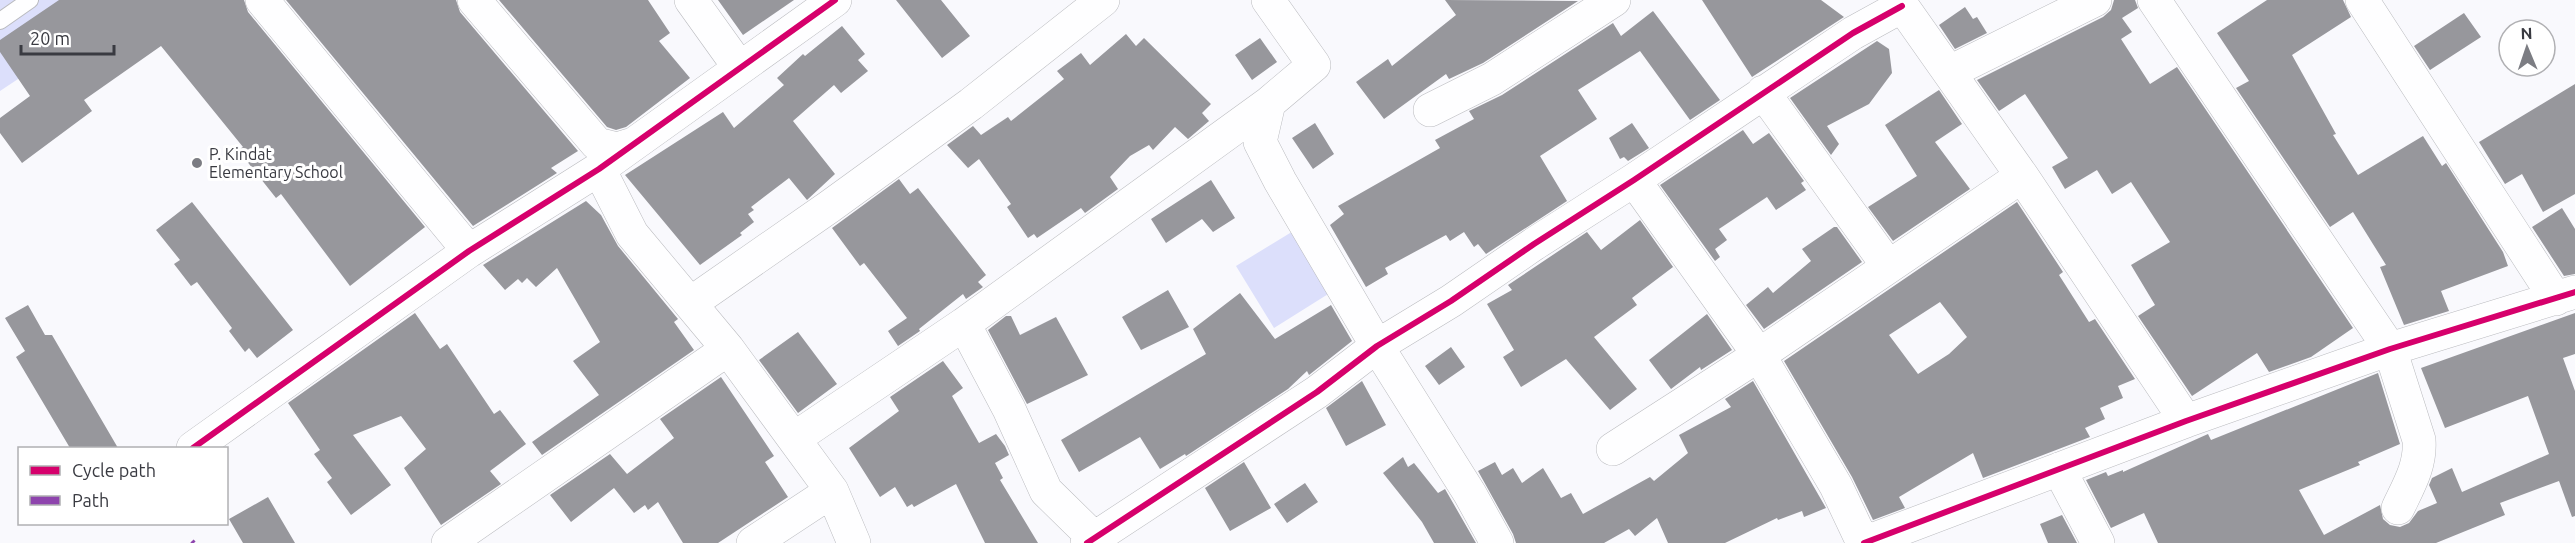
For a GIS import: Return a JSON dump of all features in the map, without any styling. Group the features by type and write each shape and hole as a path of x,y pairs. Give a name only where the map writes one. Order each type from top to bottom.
{"street":[{"path":"262,0 469,251"},
{"path":"474,0 597,144 617,149 630,145"},
{"path":"691,0 739,67"},
{"path":"194,447 469,251 599,169 835,0"},
{"path":"691,303 830,207 952,118 1103,0"},
{"path":"795,438 964,324 1269,103 1314,65 1268,0"},
{"path":"1430,110 1492,79 1614,0"},
{"path":"1950,72 2095,0"},
{"path":"2154,0 2390,350 2419,440 2420,455 2398,508"},
{"path":"1634,180 1759,355 1836,486 1863,543 2186,421 2390,350 2566,296 2362,0"},
{"path":"964,324 1009,409 1046,491 1090,541 1317,392 1377,346 1451,301 1900,3 2022,176 2186,421"},
{"path":"1763,92 1888,266"},
{"path":"1269,103 1260,142 1280,181 1377,346 1470,494 1497,543"},
{"path":"599,169 632,234 728,349 832,491 854,543"},
{"path":"1613,449 1759,355 2022,176"},
{"path":"448,543 728,349"},
{"path":"2060,469 2098,543"},
{"path":"753,543 832,491"}],"lane":[{"path":"0,21 30,0"}],"shaded area":[{"path":"0,0 137,0 0,91"},
{"path":"1295,230 1333,291 1274,328 1236,266"}],"building":[{"path":"59,0 244,0 248,12 425,227 350,286 281,194 276,198 238,150 243,147 161,46 84,100 92,111 22,163 0,133 0,118 30,96 0,52 0,40"},
{"path":"286,0 456,0 460,12 578,151 551,168 557,173 473,226"},
{"path":"499,0 648,0 670,33 659,41 690,78 626,127 616,130 607,127"},
{"path":"718,0 794,0 743,35"},
{"path":"896,0 941,0 970,36 942,58"},
{"path":"1445,0 1578,1 1483,63 1449,79 1446,74 1384,119 1356,82 1388,59 1392,66 1456,15"},
{"path":"1702,0 1821,0 1844,17 1752,77"},
{"path":"2114,0 2135,0 2138,8 2122,18 2132,32 2121,39 2150,84 2177,67 2353,328 2311,357 2269,372 2257,353 2192,396 2138,316 2155,305 2131,265 2170,242 2131,182 2112,194 2097,170 2065,189 2052,167 2068,158 2025,94 1999,111 1977,80 2103,17 2111,10"},
{"path":"2267,0 2343,0 2351,17 2292,55 2336,134 2333,135 2358,175 2423,136 2442,166 2446,163 2503,252 2508,266 2441,291 2449,311 2404,325 2380,267 2386,265 2353,212 2330,227 2236,88 2249,81 2217,33"},
{"path":"1965,7 1973,19 1977,17 1987,33 1955,49 1939,25"},
{"path":"1653,11 1720,100 1690,120 1640,51 1578,90 1597,119 1540,156 1567,201 1486,254 1478,244 1474,247 1464,232 1450,241 1446,235 1385,268 1388,274 1366,287 1330,225 1344,214 1338,206 1440,148 1435,140 1474,119 1469,111 1502,95 1613,23 1621,36"},
{"path":"2464,13 2481,37 2430,70 2414,46"},
{"path":"842,26 865,54 858,60 868,71 841,93 834,85 793,121 835,174 807,200 789,178 751,207 754,210 748,214 754,222 740,233 742,235 700,265 625,175 723,112 734,128 784,85 777,78 803,54 805,56"},
{"path":"1126,34 1136,46 1144,38 1211,104 1202,113 1209,121 1188,139 1175,127 1153,150 1149,145 1130,156 1110,177 1118,189 1085,213 1081,208 1037,238 1034,234 1028,238 1007,207 1011,204 979,159 968,168 947,145 973,126 981,135 1008,117 1011,121 1064,79 1057,71 1081,53 1090,65"},
{"path":"1260,38 1277,62 1252,80 1235,55"},
{"path":"1877,41 1889,49 1892,73 1869,104 1827,126 1839,144 1831,155 1790,98"},
{"path":"2575,84 2575,194 2543,212 2522,174 2505,184 2479,142"},
{"path":"1939,90 1962,124 1935,142 1970,189 1893,241 1868,207 1917,176 1885,125"},
{"path":"1315,123 1334,154 1313,169 1292,138"},
{"path":"1632,123 1649,148 1628,161 1624,157 1620,159 1609,138"},
{"path":"1743,130 1753,144 1769,133 1804,181 1801,183 1806,190 1776,210 1767,197 1719,229 1727,240 1715,249 1720,257 1715,261 1660,185"},
{"path":"899,179 910,194 918,188 986,275 978,282 983,287 966,299 963,294 919,329 920,331 898,346 888,331 907,318 864,263 860,266 832,228"},
{"path":"1211,180 1235,218 1213,232 1202,219 1166,243 1151,219"},
{"path":"586,201 601,215 618,246 678,319 674,322 694,350 542,455 532,442 599,395 573,361 600,342 557,268 536,287 527,278 522,283 518,279 505,290 483,265"},
{"path":"192,202 293,330 257,358 249,348 245,352 229,331 232,328 197,282 191,286 174,264 180,260 156,230"},
{"path":"2017,202 2063,272 2059,275 2089,322 2095,319 2135,379 2118,386 2123,398 2100,408 2105,419 2085,428 2090,437 1983,478 1973,453 1899,497 1905,508 1873,520 1852,477 1784,361","holes":["1940,302 1967,337 1949,354 1918,374 1889,335"]},
{"path":"2562,208 2575,229 2575,274 2564,276 2532,227"},
{"path":"1640,220 1678,274 1673,267 1632,298 1637,305 1594,337 1637,389 1610,410 1566,359 1521,387 1503,357 1514,350 1487,304 1512,290 1508,285 1587,232 1601,250"},
{"path":"1837,227 1862,262 1764,329 1746,305 1768,287 1773,293 1811,261 1802,249"},
{"path":"1168,290 1189,327 1141,350 1122,317"},
{"path":"1240,293 1275,339 1331,305 1352,341 1309,375 1307,371 1288,389 1186,456 1185,454 1160,469 1140,437 1079,472 1061,440 1206,354 1193,329"},
{"path":"28,305 45,335 52,335 117,447 69,447 16,357 25,351 5,318"},
{"path":"415,313 440,349 447,344 494,414 500,410 526,444 490,471 501,484 441,525 404,468 426,449 401,416 353,435 391,485 351,515 327,482 332,478 314,454 320,450 288,403"},
{"path":"2575,313 2575,354 2563,358 2575,391 2575,516 2572,517 2559,481 2500,503 2505,515 2436,543 2158,543 2144,513 2111,528 2086,480 2106,472 2108,476 2123,470 2123,472 2208,434 2211,440 2378,373 2400,444 2358,462 2360,465 2299,490 2324,535 2380,505 2383,519 2390,525 2400,527 2409,523 2418,511 2437,503 2429,485 2432,478 2452,468 2462,492 2549,454 2528,396 2445,428 2421,368"},
{"path":"1707,314 1732,350 1701,370 1700,367 1671,389 1649,360"},
{"path":"1006,316 1011,316 1020,335 1056,317 1088,375 1027,404 988,330"},
{"path":"798,332 837,384 798,413 759,360"},
{"path":"1451,347 1465,367 1439,385 1425,366"},
{"path":"943,361 963,388 952,396 979,443 996,434 1005,446 1009,455 995,463 1003,478 1000,480 1038,543 985,543 956,484 914,507 912,504 907,507 895,487 880,497 849,448 899,411 890,397"},
{"path":"721,377 774,456 765,462 788,497 718,543 683,543 658,502 648,510 645,505 634,513 614,488 571,522 550,495 610,454 627,474 674,438 660,419"},
{"path":"1362,381 1386,425 1346,446 1326,408"},
{"path":"1753,381 1826,508 1804,517 1802,511 1778,520 1777,518 1725,543 1668,543 1657,518 1635,536 1629,529 1604,543 1516,543 1478,471 1495,462 1502,475 1513,468 1522,483 1543,468 1561,498 1571,493 1583,514 1650,477 1654,481 1688,453 1679,435 1731,407 1725,399"},
{"path":"1403,457 1408,467 1414,463 1438,493 1445,489 1476,543 1434,543 1422,522 1383,473"},
{"path":"1244,462 1271,508 1230,531 1205,488"},
{"path":"1305,483 1318,502 1287,523 1274,504"},
{"path":"268,497 295,543 243,543 229,519"},
{"path":"2062,515 2077,543 2048,543 2040,524"}],"cycle path":[{"path":"194,447 469,251 599,169 835,0"},
{"path":"1087,543 1317,392 1377,346 1451,301 1853,33 1902,6"},
{"path":"1864,543 2186,421 2390,349 2575,292"}],"place":[{"name":"P. Kindat Elementary School","path":"197,163"}]}
